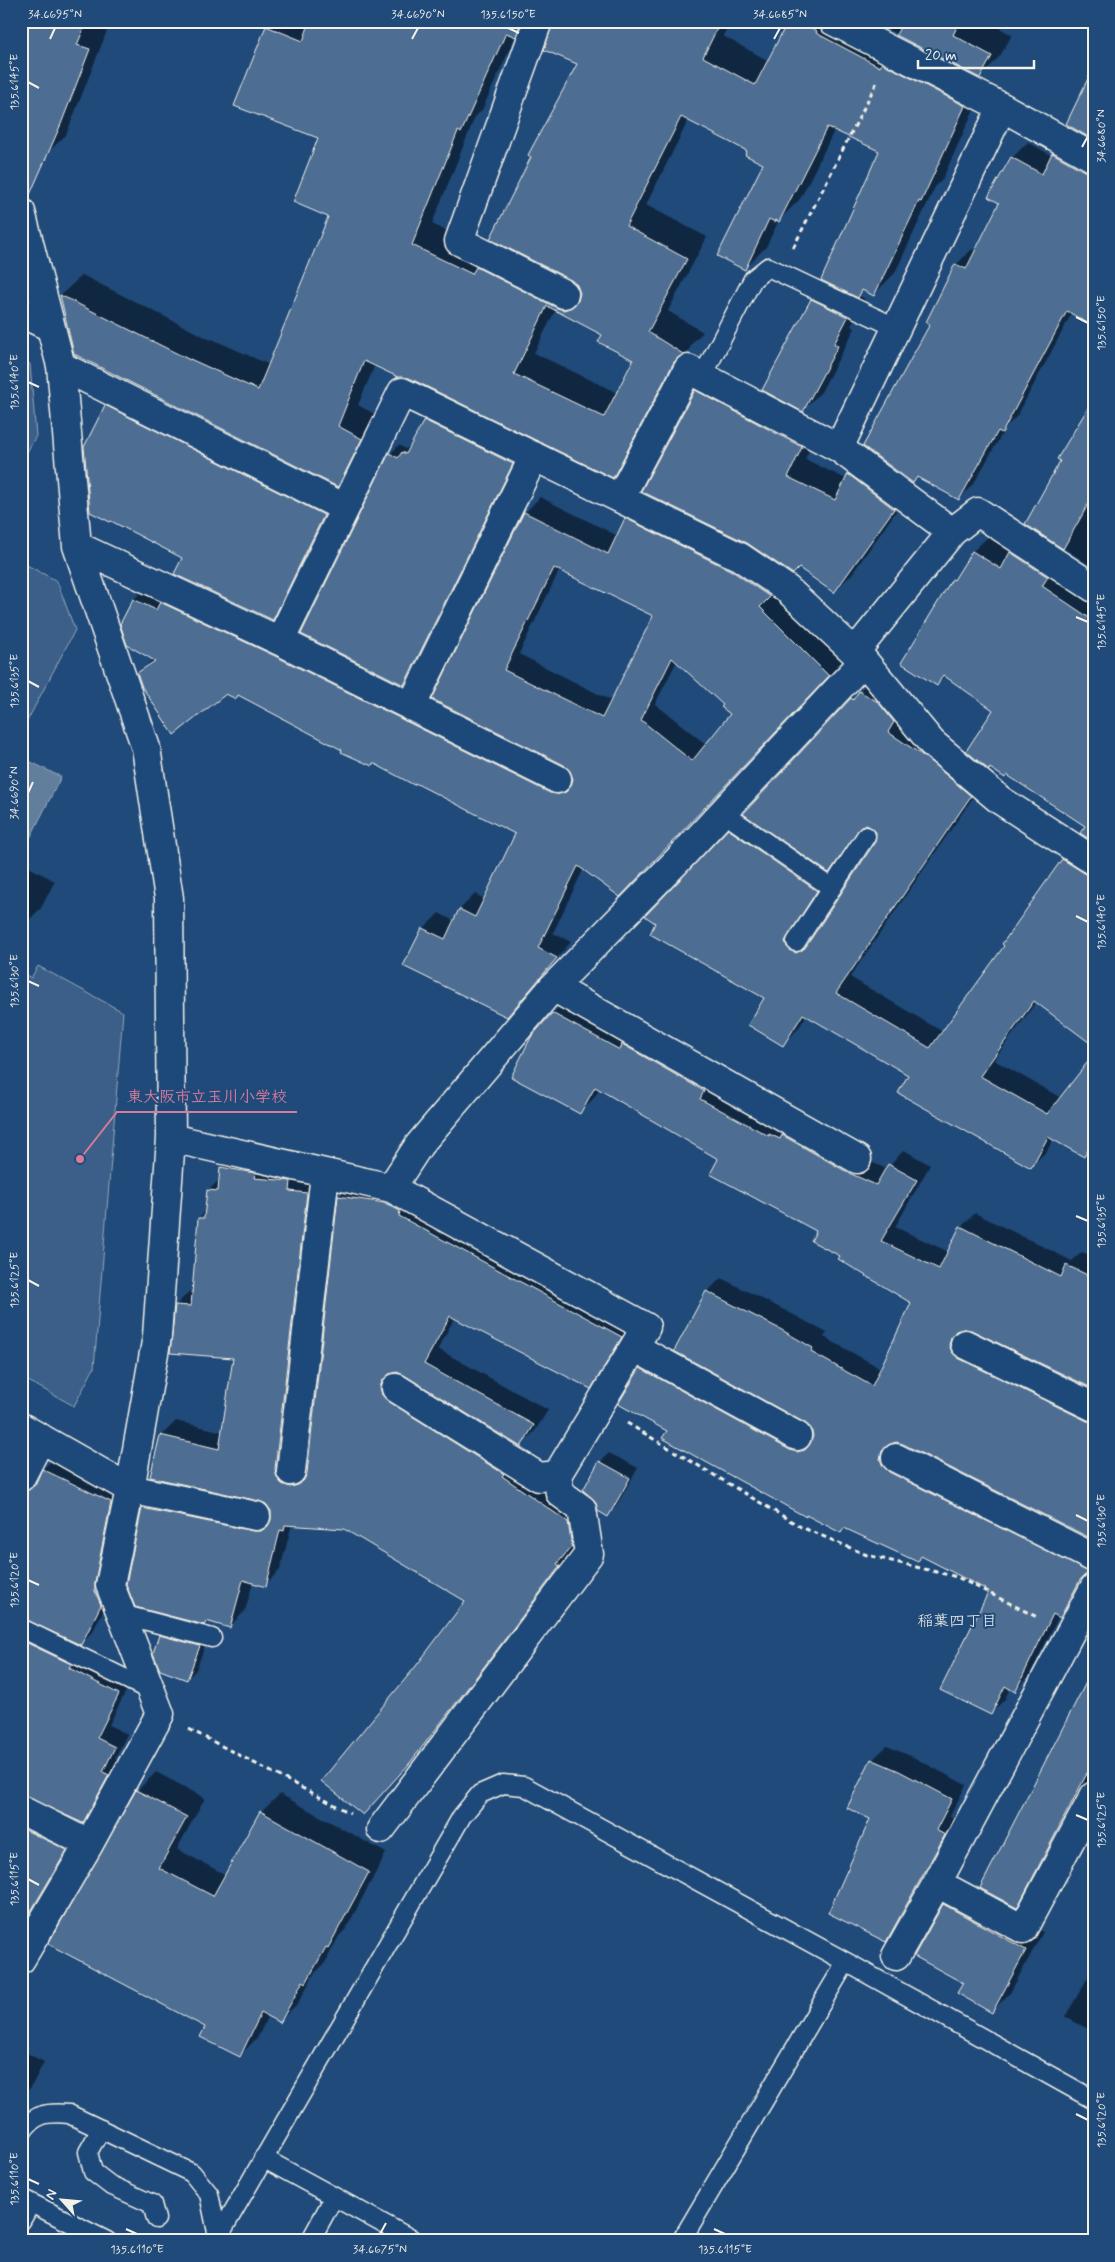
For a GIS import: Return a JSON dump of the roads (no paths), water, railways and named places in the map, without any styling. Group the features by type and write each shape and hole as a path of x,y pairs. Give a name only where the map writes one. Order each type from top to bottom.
{"street":[{"path":"538,21 460,241 564,294"},
{"path":"833,21 1002,108 1094,158"},
{"path":"839,448 1002,108"},
{"path":"21,1959 89,1844 155,1702 110,1585 130,1489 157,1336 171,1138 169,898 146,748 77,546 61,366 23,228"},
{"path":"21,313 50,327"},
{"path":"61,366 345,508"},
{"path":"620,498 688,369 839,448 952,532"},
{"path":"280,641 402,392 740,557 787,589 859,657 932,743 1000,800 1094,860"},
{"path":"411,706 534,456"},
{"path":"391,1188 420,1145 553,987 678,860 859,657 952,532 978,512 1094,588"},
{"path":"77,546 280,641 557,779"},
{"path":"553,987 856,1159"},
{"path":"171,1138 391,1188 646,1327 557,1475 560,1493 582,1509 589,1554 381,1829"},
{"path":"291,1471 325,1174"},
{"path":"965,1344 1094,1407"},
{"path":"634,1347 797,1436"},
{"path":"396,1388 539,1477 557,1475"},
{"path":"21,1477 31,1432 130,1489 256,1516"},
{"path":"896,1458 1094,1558"},
{"path":"896,1956 937,1883 1094,1588"},
{"path":"937,1883 1023,1929 1094,1796"},
{"path":"21,1810 89,1844"}],"lane":[{"path":"702,377 753,279 768,267 897,328"},
{"path":"722,812 832,888"},
{"path":"796,942 866,836"},
{"path":"121,1614 212,1638"},
{"path":"21,1628 155,1702"},
{"path":"217,2239 462,1816 480,1794 503,1784 524,1786 1094,2100"},
{"path":"681,2241 846,1962"},
{"path":"21,2134 26,2126 47,2112 70,2114 192,2173 209,2194 217,2239"},
{"path":"101,2129 88,2152 93,2172 110,2186 152,2204 156,2219"},
{"path":"263,2158 415,2241"},
{"path":"310,2241 334,2197"},
{"path":"21,2221 26,2201 107,2241"}],"place":[{"name":"東大阪市立玉川小学校","path":"80,1159"}],"district":[{"name":"稲葉四丁目","path":"957,1620"}]}
